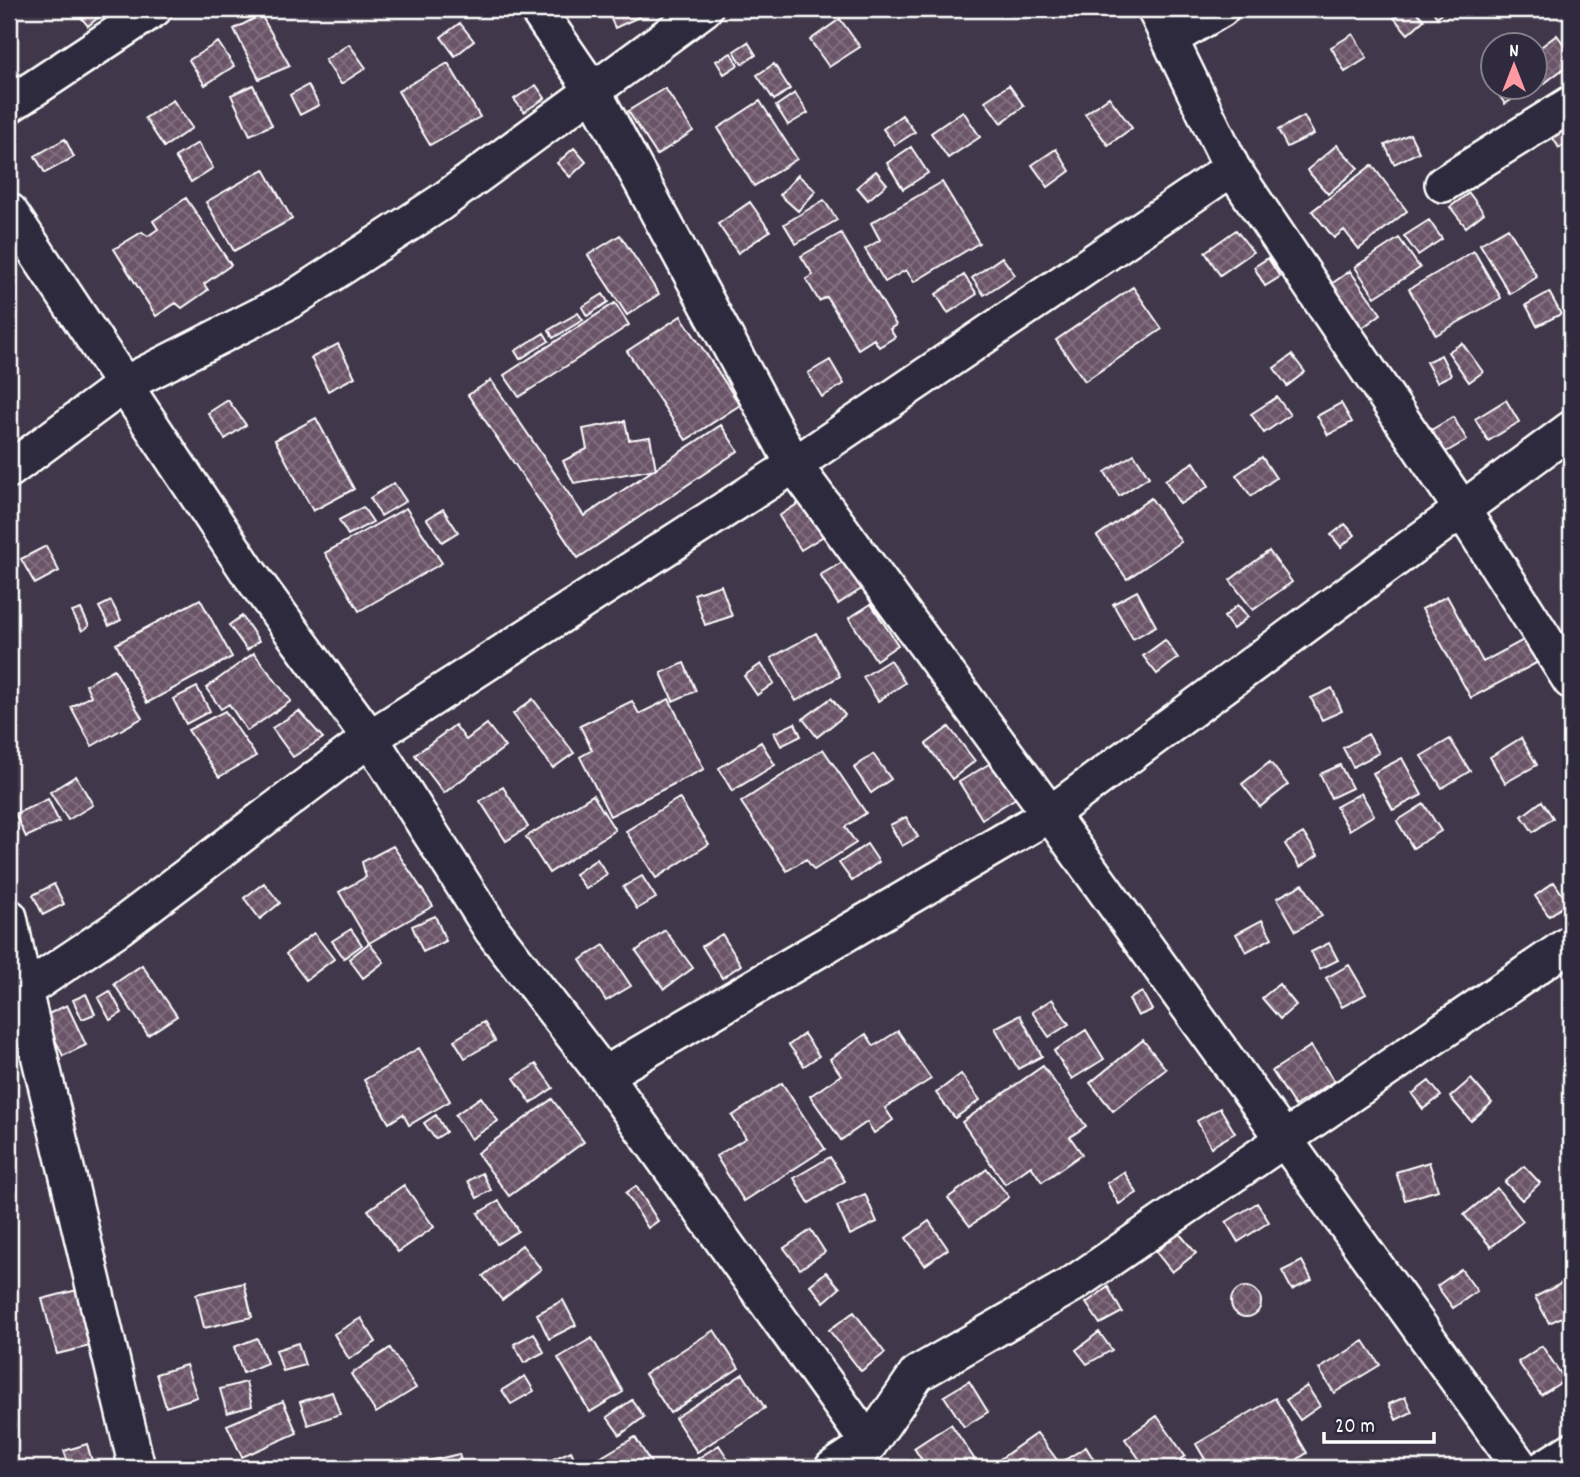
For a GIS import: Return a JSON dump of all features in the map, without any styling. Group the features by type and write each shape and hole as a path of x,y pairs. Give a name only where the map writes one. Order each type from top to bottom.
{"street":[{"path":"9,105 154,9"},
{"path":"537,9 593,92 794,466 1050,814 1521,1468"},
{"path":"9,470 125,384 290,300 440,203 704,9"},
{"path":"1221,9 1162,24 1232,168 1461,508 1571,681"},
{"path":"1443,184 1571,104"},
{"path":"16,998 118,928 370,738 794,466 1232,168"},
{"path":"9,211 247,570 370,738 492,930 604,1075 869,1444"},
{"path":"604,1075 1050,814 1571,429"},
{"path":"9,917 16,998 137,1468"},
{"path":"832,1468 869,1444 917,1374 1073,1284 1571,943"},
{"path":"1544,1468 1571,1451"}],"building":[{"path":"81,9 102,9 105,12 88,26 77,12"},
{"path":"634,9 639,17 615,28 607,10"},
{"path":"1406,9 1414,9 1424,20 1408,34 1394,18"},
{"path":"1431,9 1447,9 1437,17"},
{"path":"261,15 290,66 259,79 234,29"},
{"path":"840,19 860,47 829,67 810,40"},
{"path":"460,23 474,41 455,56 441,37"},
{"path":"1353,34 1367,58 1345,72 1331,47"},
{"path":"1557,35 1571,54 1571,63 1548,80 1548,42"},
{"path":"218,42 234,66 205,85 189,60"},
{"path":"748,42 756,55 742,64 734,51"},
{"path":"349,44 366,68 341,84 325,60"},
{"path":"731,53 738,65 724,74 716,61"},
{"path":"448,63 480,117 430,145 398,91"},
{"path":"774,64 790,89 774,100 757,75"},
{"path":"253,85 272,125 250,135 231,95"},
{"path":"308,85 319,105 300,115 290,95"},
{"path":"536,85 545,98 524,112 514,99"},
{"path":"1009,85 1024,106 1001,123 985,101"},
{"path":"665,88 693,131 657,155 628,111"},
{"path":"795,93 808,113 788,125 776,106"},
{"path":"1109,97 1132,128 1108,145 1085,114"},
{"path":"173,100 192,128 164,147 145,118"},
{"path":"760,101 797,159 754,186 718,128"},
{"path":"963,111 980,137 948,158 931,133"},
{"path":"902,115 915,132 895,145 883,129"},
{"path":"1304,116 1314,134 1287,147 1278,130"},
{"path":"1569,122 1571,141 1559,148 1550,133"},
{"path":"1410,134 1419,152 1394,164 1385,145"},
{"path":"65,139 74,157 45,173 35,156"},
{"path":"198,143 213,168 191,182 175,157"},
{"path":"1337,145 1358,168 1328,194 1307,170"},
{"path":"911,147 928,173 903,189 887,163"},
{"path":"574,148 586,162 570,177 557,163"},
{"path":"1056,149 1070,171 1048,187 1032,165"},
{"path":"1571,162 1571,178 1564,168"},
{"path":"1372,165 1407,211 1359,249 1344,230 1334,238 1312,211"},
{"path":"264,169 292,219 234,251 206,202"},
{"path":"876,171 887,184 868,200 857,187"},
{"path":"798,175 816,191 798,211 780,195"},
{"path":"942,182 979,243 914,282 906,270 885,282 865,249 880,240 871,223"},
{"path":"1469,193 1484,213 1466,227 1450,207"},
{"path":"186,198 231,265 204,284 208,290 182,308 176,303 156,316 114,249 142,232 148,236 158,229 153,221"},
{"path":"824,200 837,220 796,244 784,224"},
{"path":"750,202 770,231 738,253 718,224"},
{"path":"1429,220 1442,239 1418,255 1404,236"},
{"path":"1508,228 1537,277 1510,294 1480,244"},
{"path":"1236,230 1253,252 1220,275 1205,252"},
{"path":"841,233 896,325 890,329 895,337 879,347 874,339 858,349 827,297 819,301 806,279 813,275 801,256"},
{"path":"620,235 659,294 627,315 588,255"},
{"path":"1399,238 1420,268 1375,297 1355,267"},
{"path":"1474,251 1501,298 1436,335 1409,289"},
{"path":"1002,257 1015,275 984,295 972,278"},
{"path":"1268,258 1280,277 1265,286 1254,267"},
{"path":"1350,271 1381,314 1358,331 1327,287"},
{"path":"964,275 977,294 948,313 936,294"},
{"path":"1133,287 1162,329 1085,381 1056,340"},
{"path":"1549,292 1561,314 1537,326 1526,305"},
{"path":"603,294 608,302 587,316 582,307"},
{"path":"615,303 629,325 519,397 504,375"},
{"path":"578,313 583,320 553,338 549,330"},
{"path":"681,316 740,405 686,440 627,351"},
{"path":"544,333 549,341 520,359 515,351"},
{"path":"1462,343 1483,372 1469,382 1448,352"},
{"path":"338,344 355,377 328,391 311,358"},
{"path":"1292,355 1305,372 1287,386 1274,368"},
{"path":"1441,355 1451,375 1437,382 1426,362"},
{"path":"830,360 844,384 822,397 808,373"},
{"path":"491,380 584,516 721,425 738,451 578,558 468,395"},
{"path":"1277,397 1290,415 1264,433 1251,414"},
{"path":"228,400 246,425 225,439 208,413"},
{"path":"1506,400 1519,422 1488,441 1475,419"},
{"path":"1341,403 1352,422 1328,435 1317,416"},
{"path":"1453,417 1467,440 1439,456 1426,433"},
{"path":"316,418 354,489 313,511 275,440"},
{"path":"625,421 629,440 650,437 656,469 574,483 563,461 587,449 583,429"},
{"path":"1134,454 1149,477 1119,496 1105,472"},
{"path":"1262,457 1276,478 1251,496 1236,475"},
{"path":"1194,462 1209,486 1180,504 1165,480"},
{"path":"394,483 406,501 381,516 370,498"},
{"path":"808,497 830,532 801,550 779,516"},
{"path":"1151,498 1181,542 1127,579 1097,536"},
{"path":"363,507 373,522 348,535 339,520"},
{"path":"406,508 442,563 359,611 325,553"},
{"path":"443,509 458,532 442,542 427,519"},
{"path":"1345,524 1355,535 1341,547 1331,535"},
{"path":"46,546 59,571 35,584 21,559"},
{"path":"1269,551 1292,582 1253,610 1230,580"},
{"path":"846,560 863,588 838,604 820,575"},
{"path":"721,585 732,616 705,625 694,594"},
{"path":"1137,591 1156,626 1133,639 1113,604"},
{"path":"1447,596 1483,662 1527,638 1540,661 1471,698 1422,609"},
{"path":"200,599 232,657 147,703 116,644"},
{"path":"111,601 121,620 109,626 99,607"},
{"path":"871,604 898,645 876,660 849,618"},
{"path":"1238,605 1248,617 1233,629 1224,617"},
{"path":"81,609 89,626 82,631 72,612"},
{"path":"242,616 259,641 247,650 229,625"},
{"path":"816,633 840,676 796,701 771,658"},
{"path":"1165,640 1178,658 1157,674 1143,656"},
{"path":"254,653 291,701 247,731 229,704 221,709 206,688"},
{"path":"890,660 905,683 878,701 863,677"},
{"path":"684,663 696,691 673,701 661,673"},
{"path":"761,664 774,683 757,695 744,676"},
{"path":"114,669 142,718 92,746 71,707 91,696 86,685"},
{"path":"197,687 210,711 186,724 173,699"},
{"path":"1332,688 1342,711 1322,720 1311,698"},
{"path":"831,698 845,715 817,737 803,719"},
{"path":"533,699 574,753 553,768 513,714"},
{"path":"669,699 704,769 610,816 580,757 592,750 580,726 632,701 639,714"},
{"path":"225,711 256,756 219,777 188,730"},
{"path":"299,711 323,738 293,757 272,728"},
{"path":"795,723 801,736 781,746 774,733"},
{"path":"487,724 505,747 444,793 415,755 455,725 466,740"},
{"path":"949,727 975,761 952,779 926,744"},
{"path":"1368,734 1379,753 1353,767 1343,748"},
{"path":"1521,738 1537,765 1505,783 1490,757"},
{"path":"1450,739 1470,771 1442,788 1421,756"},
{"path":"761,742 775,765 732,791 719,768"},
{"path":"823,749 866,813 845,827 856,843 814,870 806,859 787,871 741,802"},
{"path":"1571,752 1571,770 1563,757"},
{"path":"873,754 891,779 871,793 854,768"},
{"path":"1402,758 1422,795 1393,810 1373,773"},
{"path":"994,761 1016,798 982,819 959,782"},
{"path":"1270,762 1288,785 1260,807 1242,784"},
{"path":"1340,765 1352,788 1331,798 1320,774"},
{"path":"76,776 93,805 68,820 50,792"},
{"path":"503,787 528,827 506,841 480,801"},
{"path":"1361,793 1374,815 1349,830 1336,807"},
{"path":"593,795 615,830 549,873 526,837"},
{"path":"679,798 709,844 656,878 626,831"},
{"path":"48,799 59,822 26,837 15,814"},
{"path":"1542,801 1553,818 1533,832 1522,816"},
{"path":"1424,804 1441,831 1413,848 1397,821"},
{"path":"906,817 918,837 902,846 890,825"},
{"path":"1303,833 1318,855 1300,867 1285,844"},
{"path":"867,844 879,862 852,881 839,863"},
{"path":"393,846 433,906 369,943 339,892 366,877 362,862"},
{"path":"597,859 607,874 586,889 575,874"},
{"path":"642,876 656,898 637,909 623,887"},
{"path":"1554,882 1568,903 1549,916 1535,896"},
{"path":"264,883 280,903 260,919 244,898"},
{"path":"54,884 64,904 43,915 33,895"},
{"path":"1303,884 1322,916 1296,931 1277,898"},
{"path":"435,916 446,941 423,952 412,926"},
{"path":"1262,920 1272,938 1246,952 1236,934"},
{"path":"351,929 362,945 344,958 332,941"},
{"path":"665,930 693,968 664,989 636,951"},
{"path":"314,933 334,959 306,980 286,954"},
{"path":"722,934 741,965 722,978 702,946"},
{"path":"369,943 384,962 363,978 349,959"},
{"path":"1329,943 1338,960 1320,969 1311,952"},
{"path":"604,945 631,986 606,1001 580,960"},
{"path":"142,965 177,1016 148,1035 114,984"},
{"path":"1349,965 1366,994 1342,1007 1326,978"},
{"path":"1279,984 1296,1005 1280,1019 1262,998"},
{"path":"110,991 122,1013 110,1020 98,998"},
{"path":"1142,992 1152,1010 1138,1016 1129,999"},
{"path":"86,994 95,1014 82,1019 73,1000"},
{"path":"1052,999 1069,1024 1049,1037 1032,1012"},
{"path":"67,1005 86,1045 63,1056 44,1016"},
{"path":"1020,1015 1042,1056 1018,1069 995,1028"},
{"path":"484,1022 495,1041 465,1058 454,1040"},
{"path":"1086,1030 1104,1059 1072,1079 1054,1051"},
{"path":"898,1031 931,1079 885,1108 893,1120 874,1133 867,1122 841,1140 810,1096 841,1075 830,1059 866,1034 874,1046"},
{"path":"804,1034 819,1056 804,1066 789,1045"},
{"path":"1143,1040 1166,1069 1113,1111 1090,1083"},
{"path":"1311,1046 1334,1081 1295,1106 1272,1071"},
{"path":"419,1048 450,1101 409,1125 403,1114 389,1123 364,1080"},
{"path":"536,1064 553,1088 531,1103 514,1078"},
{"path":"1043,1066 1086,1126 1070,1137 1082,1154 1042,1182 1031,1166 1005,1184 962,1122"},
{"path":"961,1074 980,1100 955,1118 936,1093"},
{"path":"1471,1079 1492,1103 1471,1121 1450,1097"},
{"path":"1429,1081 1441,1096 1423,1109 1412,1094"},
{"path":"782,1083 825,1149 744,1201 716,1156 746,1138 732,1116"},
{"path":"481,1097 498,1121 471,1139 455,1115"},
{"path":"552,1099 584,1142 509,1196 477,1153"},
{"path":"1220,1108 1235,1133 1211,1147 1197,1121"},
{"path":"436,1115 446,1132 435,1139 424,1123"},
{"path":"830,1157 845,1181 809,1203 794,1178"},
{"path":"1429,1162 1438,1190 1405,1200 1396,1172"},
{"path":"1524,1166 1540,1183 1522,1200 1505,1182"},
{"path":"987,1169 1009,1197 970,1226 948,1198"},
{"path":"1124,1172 1137,1193 1119,1204 1107,1183"},
{"path":"482,1173 491,1190 477,1198 468,1181"},
{"path":"404,1185 434,1227 398,1252 368,1210"},
{"path":"636,1186 658,1221 648,1228 626,1193"},
{"path":"1497,1188 1523,1221 1491,1247 1464,1215"},
{"path":"865,1194 877,1222 850,1235 837,1206"},
{"path":"499,1201 518,1231 497,1244 478,1213"},
{"path":"1257,1203 1269,1222 1238,1242 1226,1222"},
{"path":"929,1221 948,1249 925,1265 906,1238"},
{"path":"811,1230 825,1252 800,1269 784,1248"},
{"path":"1179,1233 1196,1253 1172,1272 1156,1252"},
{"path":"522,1245 541,1269 502,1300 483,1276"},
{"path":"1302,1261 1312,1280 1292,1290 1282,1271"},
{"path":"1461,1269 1477,1291 1453,1308 1437,1286"},
{"path":"826,1272 840,1288 824,1302 810,1285"},
{"path":"1564,1282 1571,1294 1571,1313 1549,1323 1535,1297"},
{"path":"244,1283 252,1317 204,1328 196,1294"},
{"path":"1108,1287 1122,1312 1100,1324 1086,1303"},
{"path":"1246,1287 1252,1288 1260,1296 1260,1308 1252,1316 1246,1317 1240,1316 1232,1308 1231,1302 1232,1296 1240,1288"},
{"path":"77,1290 90,1346 57,1354 42,1299"},
{"path":"563,1300 576,1325 549,1339 537,1314"},
{"path":"854,1312 885,1353 861,1371 829,1330"},
{"path":"361,1318 376,1342 349,1359 334,1334"},
{"path":"714,1330 739,1368 670,1413 645,1374"},
{"path":"1099,1332 1112,1350 1087,1364 1076,1350"},
{"path":"534,1333 544,1352 524,1363 514,1344"},
{"path":"257,1338 267,1363 243,1373 234,1347"},
{"path":"592,1338 623,1392 590,1412 558,1358"},
{"path":"1364,1341 1380,1365 1334,1393 1319,1369"},
{"path":"298,1343 305,1365 283,1371 276,1350"},
{"path":"1542,1346 1565,1380 1541,1395 1518,1362"},
{"path":"390,1348 416,1388 376,1413 351,1374"},
{"path":"186,1365 197,1397 166,1407 156,1374"},
{"path":"743,1374 765,1408 697,1452 675,1418"},
{"path":"525,1376 534,1391 511,1404 502,1390"},
{"path":"969,1381 988,1412 964,1427 944,1396"},
{"path":"246,1382 252,1406 227,1413 220,1389"},
{"path":"1307,1386 1320,1406 1300,1420 1286,1400"},
{"path":"332,1392 340,1414 308,1425 300,1402"},
{"path":"1405,1397 1412,1412 1396,1420 1389,1404"},
{"path":"1275,1398 1307,1453 1298,1459 1303,1468 1210,1468 1196,1444"},
{"path":"632,1400 644,1417 620,1435 607,1417"},
{"path":"283,1401 297,1433 242,1457 227,1425"},
{"path":"1157,1416 1185,1456 1167,1468 1146,1468 1125,1439"},
{"path":"951,1424 975,1460 963,1468 927,1468 914,1448"},
{"path":"1037,1433 1063,1468 987,1468"},
{"path":"635,1437 654,1468 604,1468 598,1459"},
{"path":"87,1444 94,1468 70,1468 64,1451"},
{"path":"719,1445 734,1468 703,1468 697,1459"},
{"path":"1086,1447 1099,1468 1071,1468 1065,1460"},
{"path":"571,1451 579,1468 555,1468 551,1460"},
{"path":"459,1454 463,1468 426,1468 425,1462"}]}
